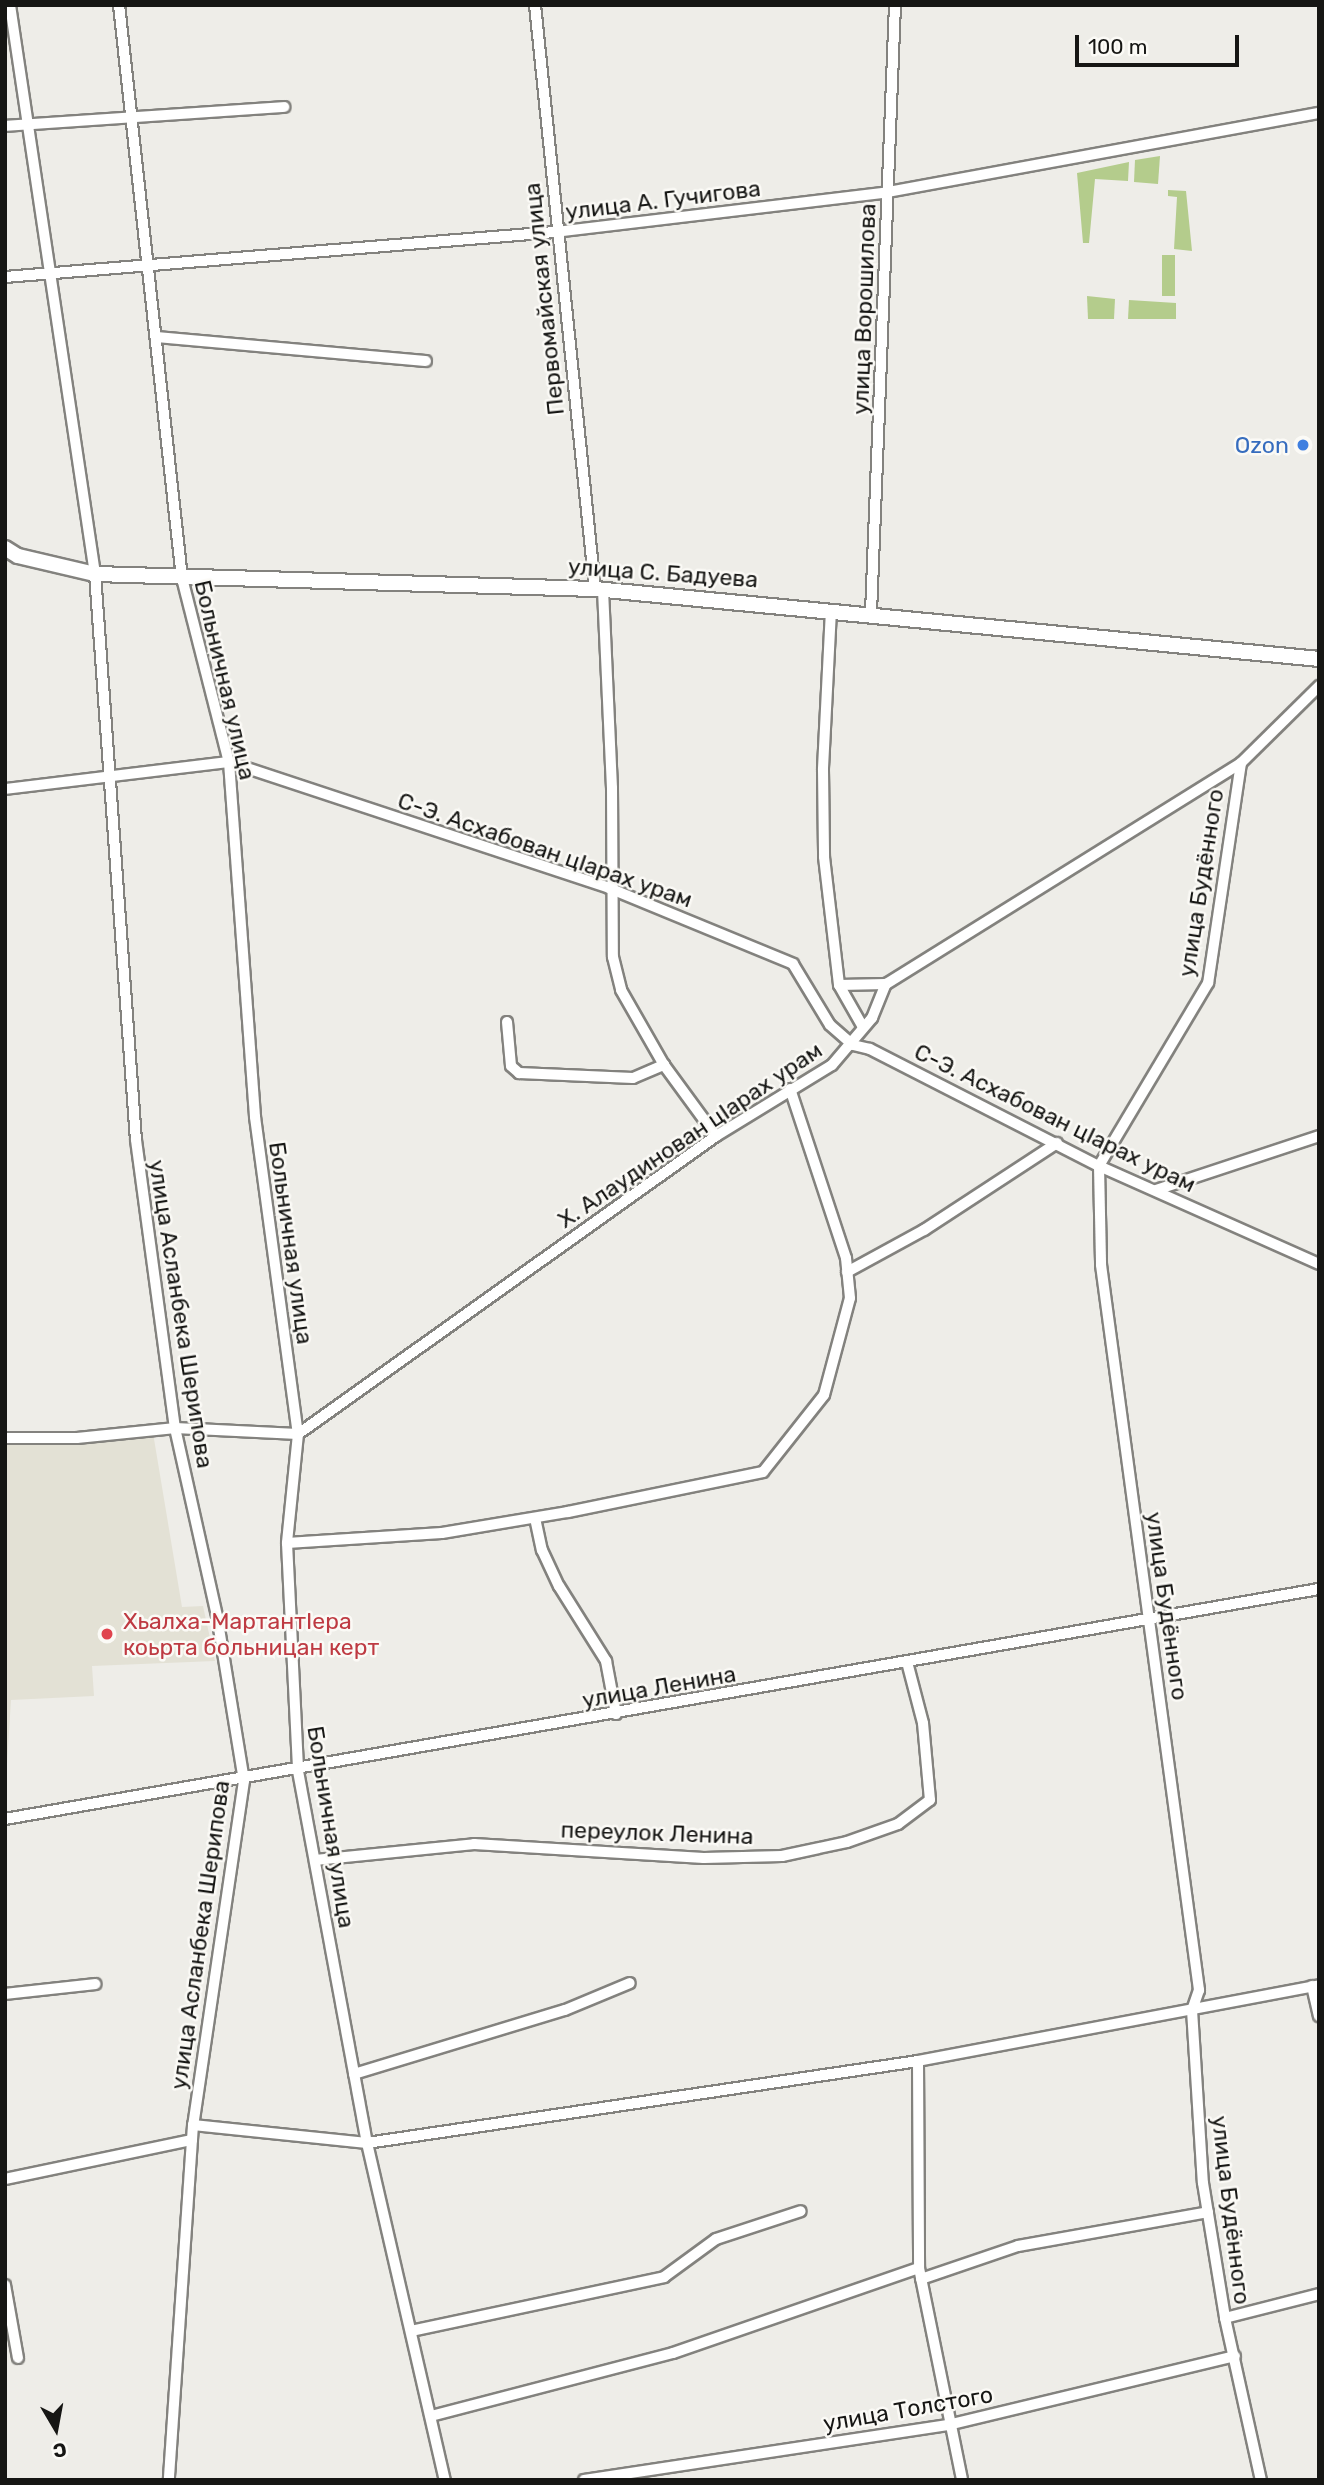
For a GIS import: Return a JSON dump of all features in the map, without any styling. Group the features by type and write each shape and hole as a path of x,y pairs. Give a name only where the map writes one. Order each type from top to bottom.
{"main road":[{"name":"улица С. Бадуева","path":"5,548 18,556 95,574 599,589 871,613 1319,659"}],"street":[{"name":"улица Асланбека Шерипова","path":"10,5 95,574 136,1140 175,1428 217,1616 244,1781 193,2125 169,2480"},
{"name":"Больничная улица","path":"119,5 182,578 229,762 255,1117 298,1434 287,1543 298,1771 368,2143 445,2480"},
{"name":"Первомайская улица","path":"535,5 555,232 599,589 612,788 609,888 613,957 621,990 664,1065 716,1136"},
{"name":"улица Ворошилова","path":"871,613 895,5"},
{"path":"5,126 131,114 284,107"},
{"name":"улица А. Гучигова","path":"5,277 48,271 555,232 888,192 1319,113"},
{"path":"156,337 426,361"},
{"path":"831,610 822,770 824,845 839,985 863,1027"},
{"path":"839,985 886,984 1241,763 1319,686"},
{"name":"С-Э. Асхабован цIарах урам","path":"5,789 229,762 609,888 793,964 830,1025 853,1045 870,1048 1099,1166 1319,1264"},
{"name":"улица Будённого","path":"1241,763 1208,984 1099,1166 1101,1265 1199,1990 1192,2010 1208,2212 1225,2318 1261,2480"},
{"name":"Х. Алаудинован цIарах урам","path":"298,1434 716,1136 832,1065 853,1045 863,1027 872,1018 886,984"},
{"path":"507,1022 511,1066 519,1073 633,1078 664,1065"},
{"path":"287,1543 442,1533 535,1518 763,1472 824,1395 850,1298 847,1272 790,1089"},
{"path":"1156,1190 1319,1136"},
{"path":"847,1272 924,1230 1057,1143"},
{"path":"5,1438 77,1438 175,1428 298,1434"},
{"path":"535,1518 542,1550 559,1586 606,1661 616,1714"},
{"name":"улица Ленина","path":"5,1819 244,1781 1149,1617 1319,1589"},
{"name":"переулок Ленина","path":"315,1860 474,1844 704,1858 782,1856 847,1842 898,1824 930,1800 923,1723 907,1662"},
{"path":"355,2074 565,2010 630,1983"},
{"path":"5,1994 95,1984"},
{"path":"193,2125 368,2143 918,2061 1315,1985 1319,2016"},
{"path":"918,2061 919,2268 948,2425 962,2480"},
{"path":"5,2179 192,2140"},
{"path":"411,2331 664,2277 716,2239 801,2211"},
{"path":"921,2279 1018,2246 1208,2212"},
{"path":"431,2416 673,2353 919,2268"},
{"path":"5,2285 18,2358"},
{"path":"1225,2318 1319,2294"},
{"name":"улица Толстого","path":"584,2480 948,2425 1235,2356"}],"shaded area":[{"name":"Хьалха-МартантIера коьрта больницан керт","path":"153,1433 182,1607 203,1606 215,1661 92,1666 94,1696 11,1700 5,1796 5,1440"}],"green space":[{"path":"1160,156 1158,184 1134,182 1135,160"},
{"path":"1129,162 1128,181 1095,179 1089,243 1083,243 1077,173"},
{"path":"1168,190 1186,191 1192,251 1174,249 1177,197 1168,196"},
{"path":"1162,255 1175,255 1175,296 1162,296"},
{"path":"1087,296 1115,299 1114,319 1088,319"},
{"path":"1129,300 1176,303 1176,319 1128,319"}],"place":[{"name":"Ozon","path":"1303,445"},
{"name":"Хьалха-МартантIера коьрта больницан керт","path":"107,1634"}]}
